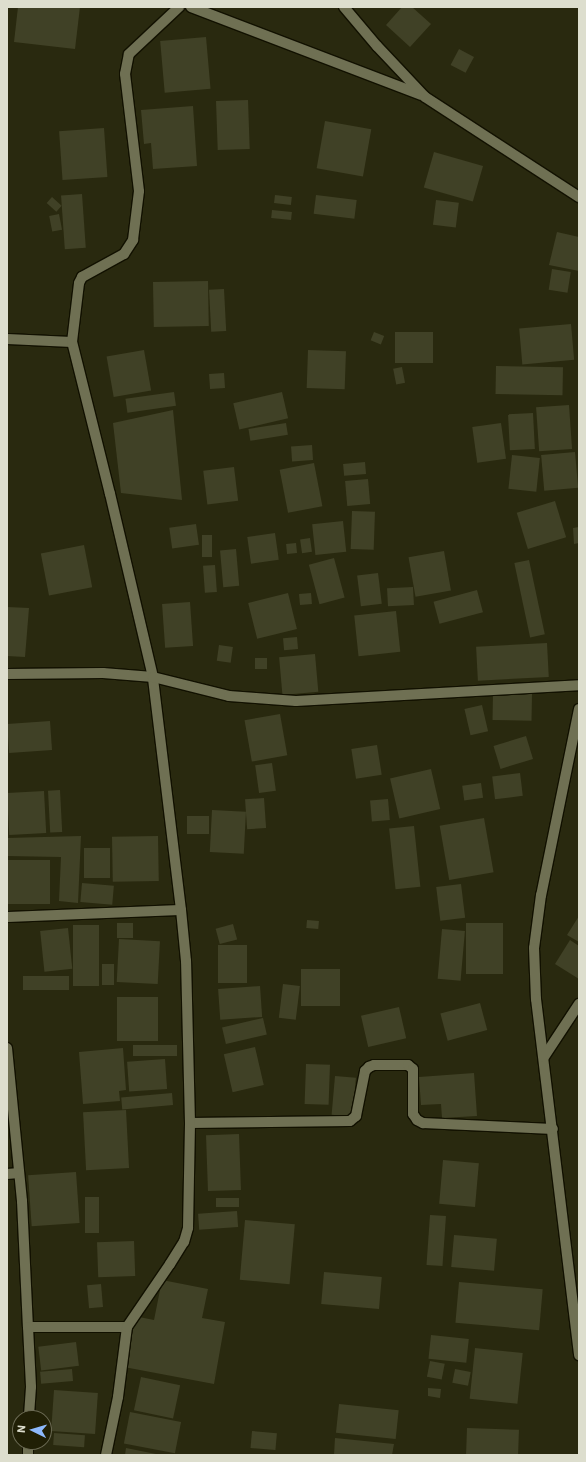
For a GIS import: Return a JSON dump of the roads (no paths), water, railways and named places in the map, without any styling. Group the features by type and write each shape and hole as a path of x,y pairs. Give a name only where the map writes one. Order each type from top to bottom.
{"street":[{"path":"106,1455 118,1397 127,1327 170,1264 187,1234 190,1123 186,961 158,731 153,677 110,494 72,342 78,283 82,277 124,254 133,240 139,192 125,74 129,54 179,7"},
{"path":"191,7 425,97 579,197"},
{"path":"344,7 377,46 425,97"},
{"path":"7,339 72,342"},
{"path":"7,674 103,673 153,677 229,696 296,701 579,685"},
{"path":"579,709 542,895 534,948 536,999 553,1129 579,1354"},
{"path":"7,917 181,910"},
{"path":"544,1057 579,1004"},
{"path":"7,1048 19,1173 31,1387 30,1410"},
{"path":"190,1123 350,1121 356,1116 365,1071 369,1067 374,1065 408,1065 413,1069 413,1114 417,1120 423,1123 553,1129"},
{"path":"7,1174 19,1173"},
{"path":"28,1327 127,1327"}]}
